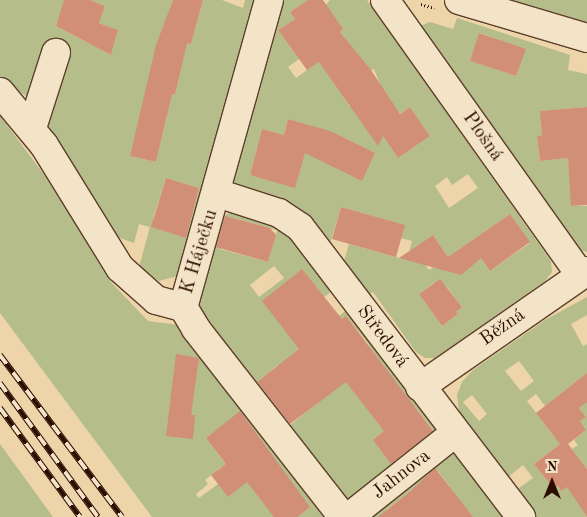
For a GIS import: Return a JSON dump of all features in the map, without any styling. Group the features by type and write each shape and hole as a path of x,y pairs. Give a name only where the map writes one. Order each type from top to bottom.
{"street":[{"name":"K Háječku","path":"269,0 217,193 183,307 196,328 343,517"},
{"name":"Plošná","path":"385,0 583,273"},
{"path":"459,0 587,38"},
{"path":"32,128 56,53"},
{"path":"0,92 32,128 120,268 156,300 183,307"},
{"name":"Středová","path":"217,193 278,213 300,227 455,433 521,517"},
{"name":"Běžná","path":"420,387 583,273"},
{"name":"Jahnova","path":"349,517 455,433"}],"green space":[{"path":"0,0 65,0 56,26 111,55 118,30 99,23 105,6 90,0 173,0 158,46 158,83 175,95 184,55 174,51 178,40 191,44 203,0 222,0 243,8 245,0 260,0 181,275 159,281 139,267 150,227 139,224 134,243 106,233 52,142 46,107 0,81","holes":["142,110 167,116 156,162 130,156","166,178 199,188 185,237 160,230 153,218"]},
{"path":"279,0 308,0 290,12 295,19 278,30 299,59 288,67 296,78 347,41 340,32 343,29 325,6 330,0 367,0 551,261 552,272 545,281 435,358 425,358 416,352 373,292 365,297 342,268 349,244 407,260 412,241 401,238 404,225 341,207 328,251 235,187 231,178","holes":["374,69 380,84 350,107 336,85","410,107 430,136 398,158 379,130 396,112 401,113","288,119 312,126 295,187 250,175 262,129 284,135","468,174 478,188 449,208 435,186 447,177 452,185","510,214 530,243 490,271 481,258 470,266 458,250","433,235 448,257 429,270 414,248","435,282 441,291 447,287 462,307 456,312 458,314 442,326 419,294"]},
{"path":"491,0 587,0 587,30"},
{"path":"457,18 570,55 568,70 587,74 587,107 541,111 542,135 537,136 540,161 568,158 572,206 587,206 587,252 579,250 417,27 430,22 453,29","holes":["480,33 525,49 516,76 470,61"]},
{"path":"0,116 52,185 109,280 148,321 179,325 329,517 298,517 310,507 295,488 274,517 152,517 0,313","holes":["240,412 226,463 225,463 206,438","221,467 228,496 218,484 199,498 196,494 208,484 205,480"]},
{"path":"235,210 280,223 333,290 324,297 302,270 299,347 348,309 443,430 345,506 200,320 198,295 221,217","holes":["229,217 277,230 268,262 220,249","274,266 284,278 259,297 250,285","346,316 369,345 356,355 300,350","278,365 309,386 320,401 289,426 256,383","359,398 409,399 378,423","415,407 435,433 393,466 373,440"]},
{"path":"587,297 587,315 571,324 583,346 587,344 587,383 582,377 545,406 536,394 527,401 556,439 570,436 534,464 554,489 558,486 561,491 587,472 587,504 581,508 587,517 536,517 515,491 533,478 523,465 506,479 460,418 457,395 462,382 473,370 545,320","holes":["519,361 534,381 521,391 505,371","472,395 487,414 479,421 463,402"]},
{"path":"587,401 587,469 572,449 578,445 574,440 586,430 580,421 586,417 579,408"},
{"path":"0,444 53,517 0,517"},
{"path":"455,446 511,517 473,517 442,494 450,487 438,471 386,510 391,517 364,517"}],"building":[{"path":"64,0 90,0 105,6 99,23 118,30 111,55 56,26"},
{"path":"173,0 203,0 191,44 187,43 175,95 172,94 156,162 130,156 156,45"},
{"path":"308,0 323,0 343,29 340,32 371,70 400,114 410,107 430,136 398,158 383,136 378,146 319,62 307,70 278,30 295,19 290,12"},
{"path":"479,33 526,49 516,76 470,61"},
{"path":"587,107 587,205 571,206 568,158 540,161 537,136 542,135 540,111"},
{"path":"288,119 330,131 375,153 362,181 305,153 295,188 250,175 262,129 284,135"},
{"path":"166,178 199,188 186,238 151,227"},
{"path":"341,207 405,225 396,257 332,239"},
{"path":"510,214 530,242 490,271 481,258 461,275 399,258 433,235 448,257"},
{"path":"225,216 270,228 276,235 268,262 216,247"},
{"path":"302,269 342,319 346,316 433,431 391,464 373,440 384,431 346,382 290,424 257,382 299,349 262,301"},
{"path":"440,279 462,307 456,312 458,314 442,326 419,294"},
{"path":"176,354 199,358 191,415 195,415 193,439 166,436"},
{"path":"587,373 587,402 579,408 586,417 580,421 586,430 568,444 587,469 587,517 567,487 561,491 558,486 554,489 534,464 560,444 536,413"},
{"path":"240,411 310,507 298,517 274,517 247,482 228,497 211,475 226,464 206,438"},
{"path":"435,468 473,517 378,517 412,490"}],"railway":[{"path":"0,355 122,517"},
{"path":"0,383 98,517"},
{"path":"0,408 80,517"}]}
